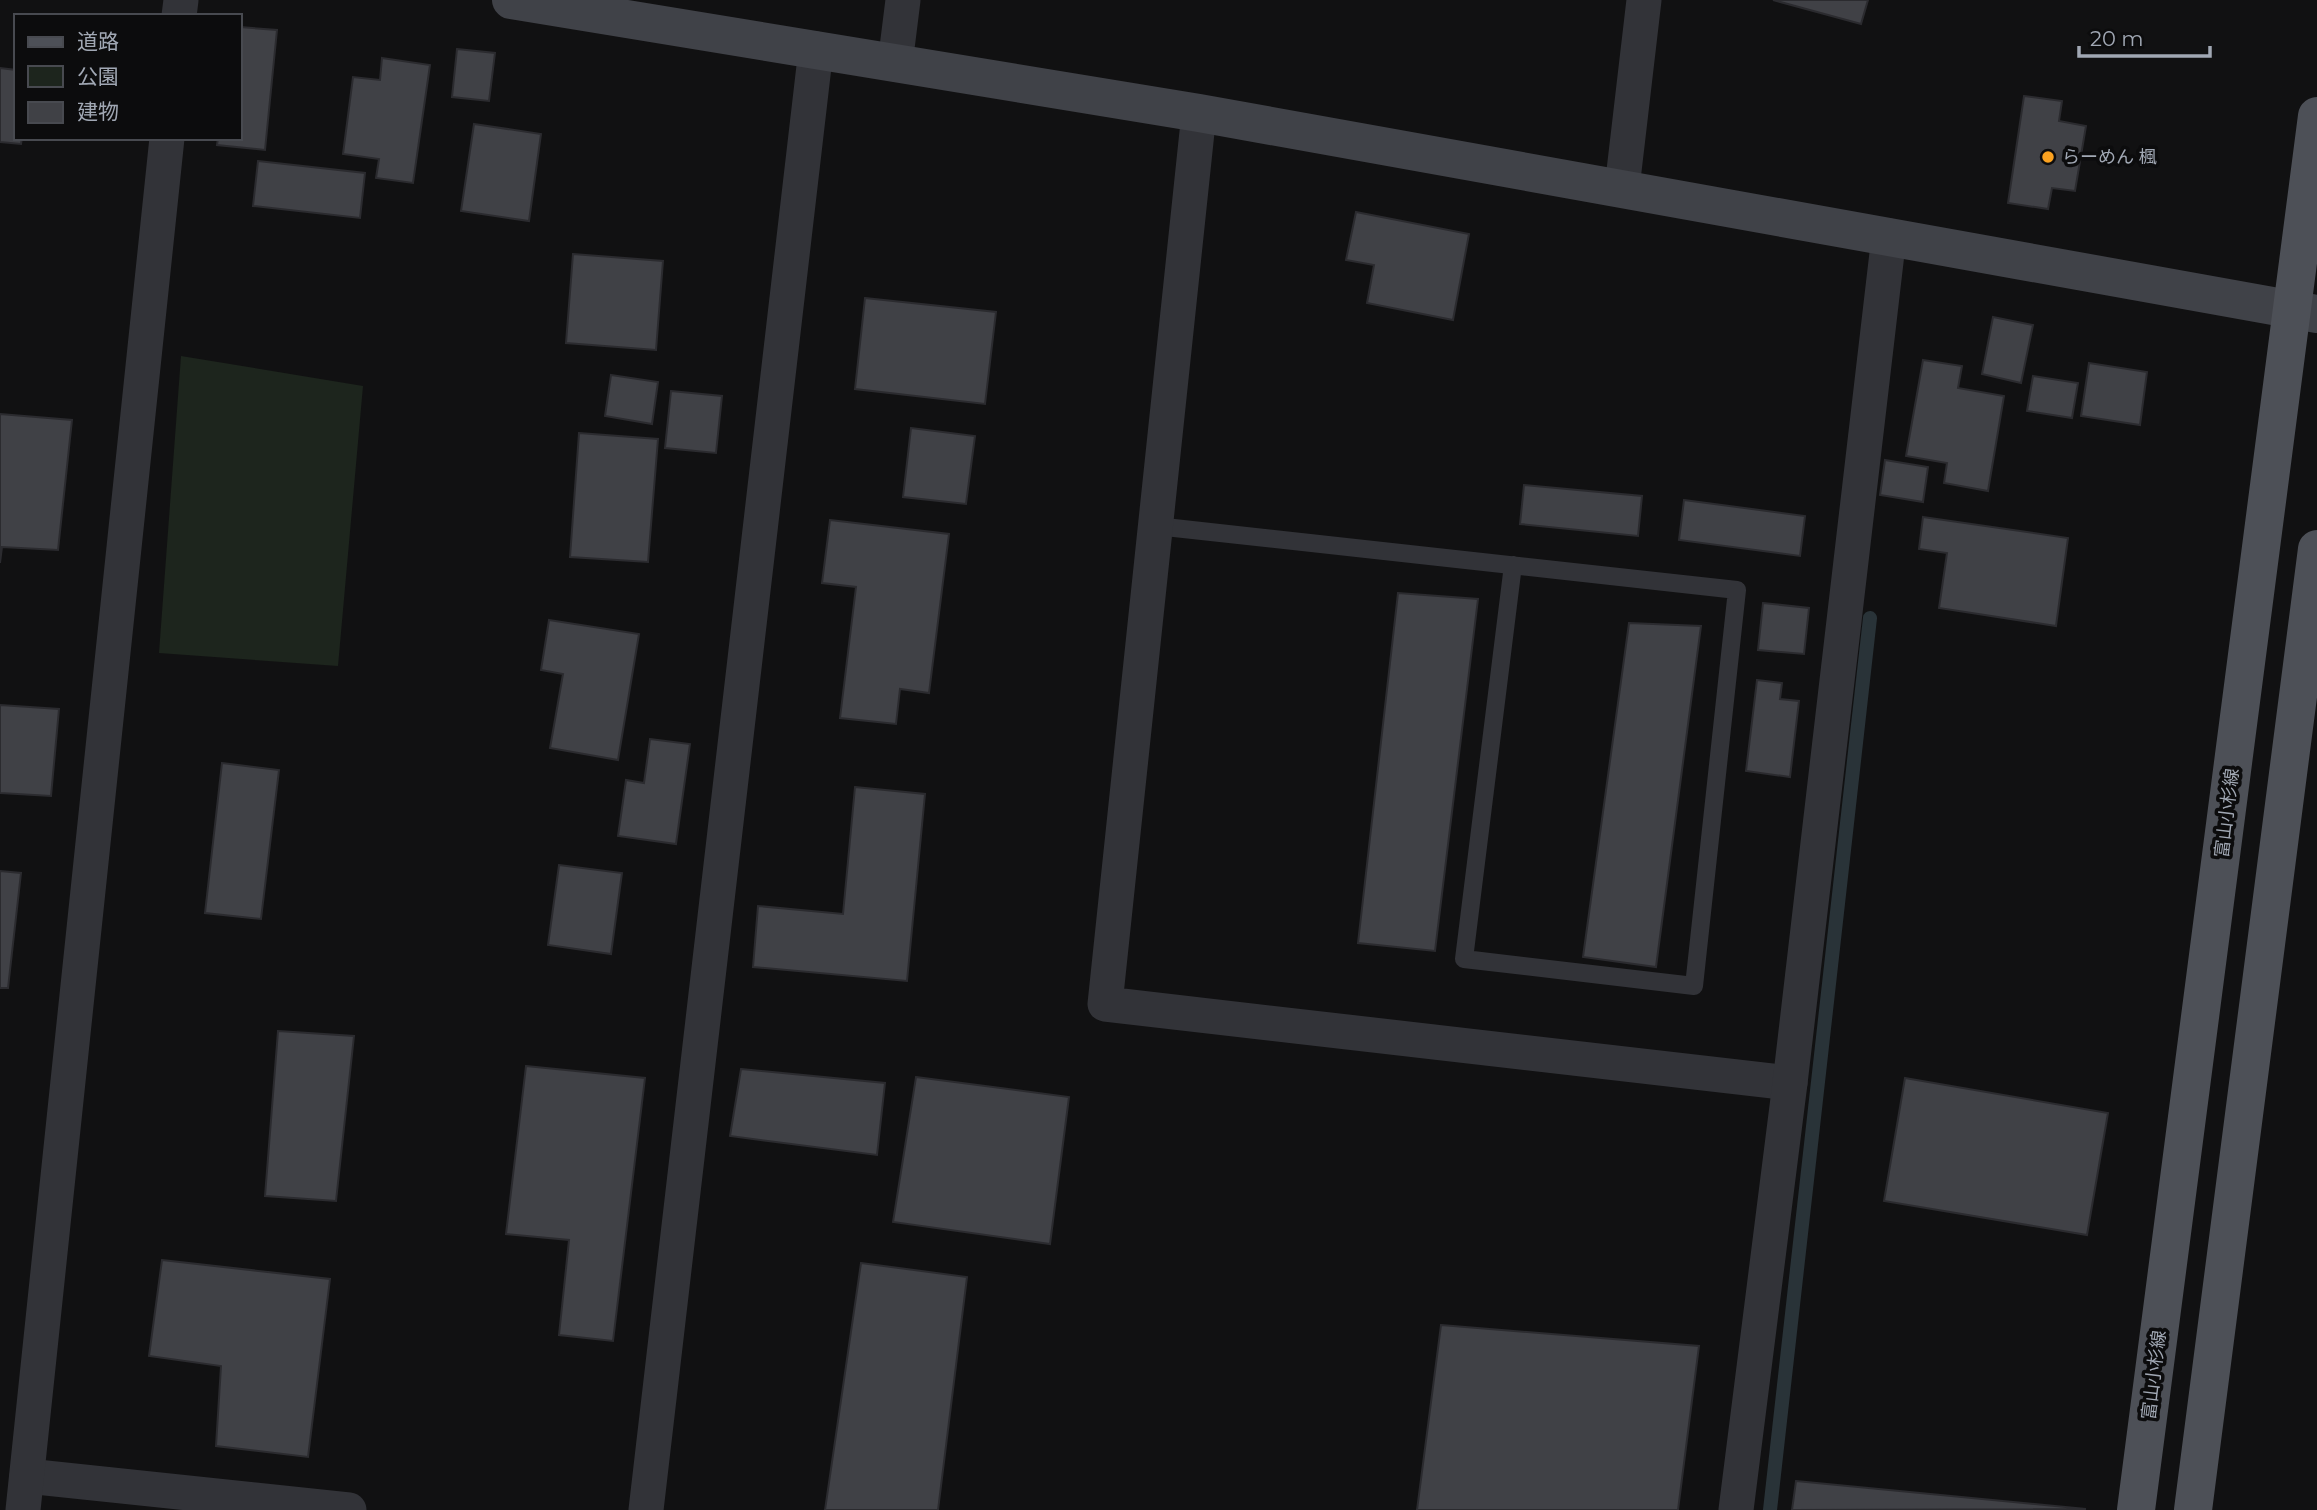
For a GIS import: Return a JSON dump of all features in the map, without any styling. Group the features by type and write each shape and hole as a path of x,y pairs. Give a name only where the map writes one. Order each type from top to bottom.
{"main road":[{"name":"富山小杉線","path":"2136,1510 2305,312 2317,116"},
{"path":"2193,1510 2317,549"}],"street":[{"path":"511,0 1199,113 2305,312"},
{"path":"895,64 903,0"},
{"path":"1622,188 1644,0"},
{"path":"646,1510 816,49"},
{"path":"1199,113 1105,1004 1790,1083"},
{"path":"23,1510 167,140"},
{"path":"1737,1510 1889,236"},
{"path":"27,1476 349,1510"}],"lane":[{"path":"1156,526 1513,565 1737,590 1694,986 1464,958 1513,565"}],"green space":[{"path":"181,356 363,386 338,666 159,653"}],"building":[{"path":"1773,0 1868,0 1861,24"},
{"path":"242,27 277,30 265,150 217,145 218,140 242,140"},
{"path":"457,49 495,53 489,101 452,97"},
{"path":"382,58 430,65 413,183 376,178 379,159 343,154 353,77 380,80"},
{"path":"0,68 14,70 14,140 22,140 21,144 0,142"},
{"name":"らーめん 楓","path":"2024,96 2062,101 2059,121 2086,126 2075,191 2052,188 2048,209 2008,203"},
{"path":"474,124 541,134 529,221 461,211"},
{"path":"258,161 365,173 360,218 253,206"},
{"path":"1356,212 1469,234 1453,320 1367,303 1374,265 1346,260"},
{"path":"573,254 663,261 656,350 566,343"},
{"path":"865,298 996,312 985,404 855,389"},
{"path":"1993,317 2033,325 2021,383 1982,374"},
{"path":"1923,360 1962,366 1958,388 2004,396 1988,491 1944,483 1947,463 1906,456"},
{"path":"2089,363 2147,372 2140,425 2081,416"},
{"path":"611,375 658,382 652,424 605,416"},
{"path":"2033,376 2078,383 2072,418 2027,411"},
{"path":"671,391 722,396 716,453 665,448"},
{"path":"0,414 72,420 58,550 2,547 0,563"},
{"path":"911,428 975,436 966,504 903,497"},
{"path":"579,433 658,439 648,562 570,557"},
{"path":"1885,460 1928,467 1923,502 1880,495"},
{"path":"1524,485 1642,496 1638,536 1520,524"},
{"path":"1684,500 1805,516 1800,556 1679,540"},
{"path":"1923,517 2068,538 2056,626 1939,608 1947,553 1919,549"},
{"path":"830,520 949,534 929,693 900,689 896,724 840,718 856,587 822,583"},
{"path":"1398,593 1478,599 1435,951 1358,943"},
{"path":"1763,603 1809,608 1804,654 1758,650"},
{"path":"549,620 639,634 618,760 550,748 563,674 541,670"},
{"path":"1629,623 1701,626 1656,967 1583,957"},
{"path":"1757,680 1782,683 1780,699 1799,701 1790,777 1746,771"},
{"path":"0,705 59,709 51,796 0,793"},
{"path":"650,739 690,744 676,844 618,836 626,780 644,783"},
{"path":"222,763 279,770 261,919 205,913"},
{"path":"855,787 925,794 907,981 753,967 758,906 843,914"},
{"path":"559,865 622,873 611,954 548,945"},
{"path":"0,871 21,873 8,988 0,988"},
{"path":"278,1031 354,1036 336,1201 265,1196"},
{"path":"526,1066 645,1078 613,1341 559,1335 569,1240 506,1234"},
{"path":"741,1069 885,1083 877,1155 730,1136"},
{"path":"916,1077 1069,1097 1050,1244 893,1222"},
{"path":"1905,1078 2108,1113 2087,1235 1884,1201"},
{"path":"162,1260 330,1279 308,1457 216,1446 221,1366 149,1356"},
{"path":"861,1263 967,1277 938,1510 825,1510"},
{"path":"1441,1325 1699,1346 1678,1510 1417,1510"},
{"path":"1796,1481 2086,1509 1792,1510"}],"waterway":[{"path":"1770,1510 1870,618"}],"place":[{"name":"らーめん 楓","path":"2048,157"}]}
